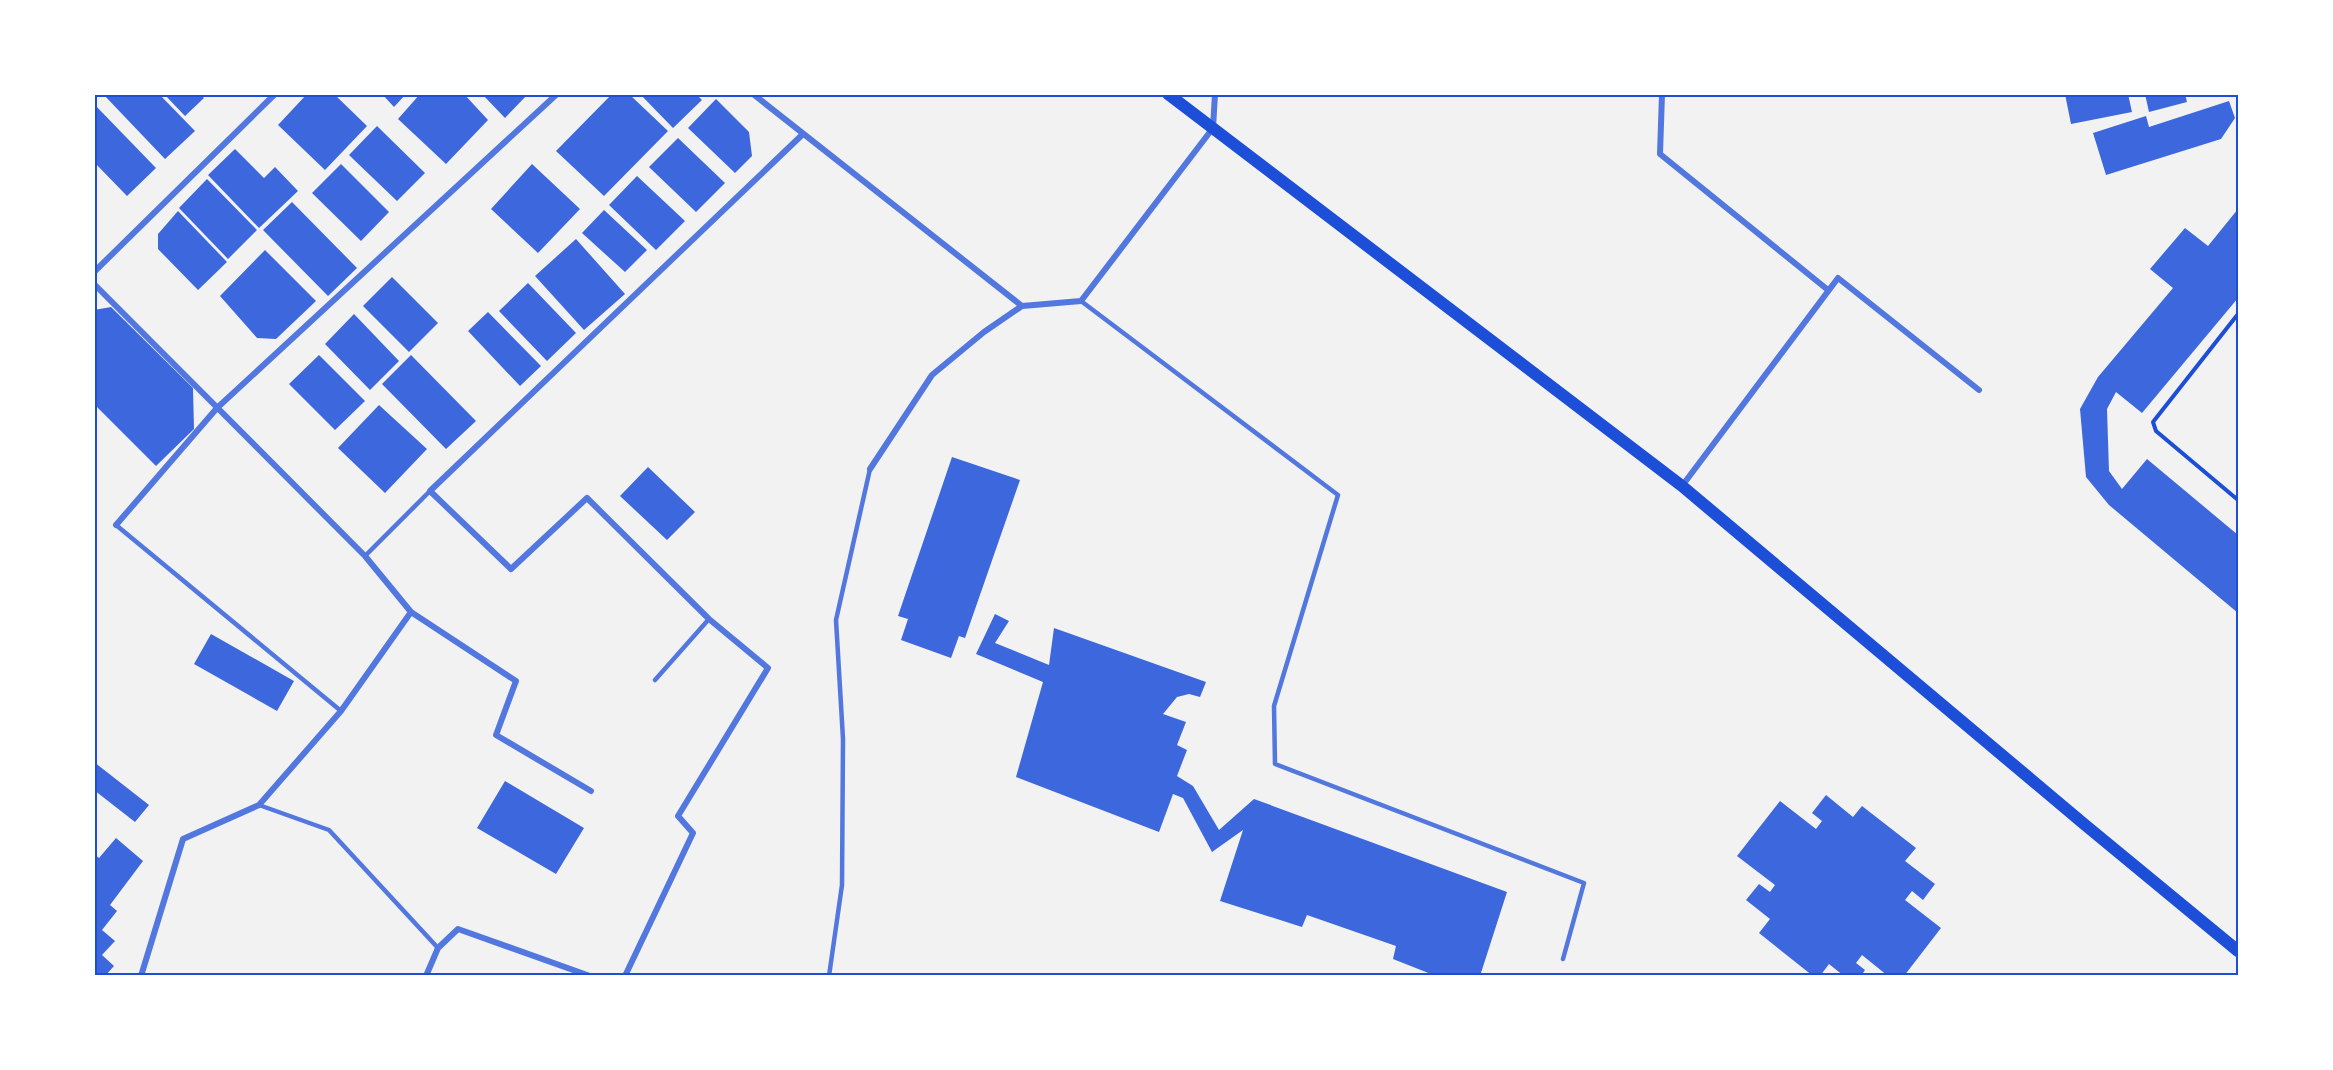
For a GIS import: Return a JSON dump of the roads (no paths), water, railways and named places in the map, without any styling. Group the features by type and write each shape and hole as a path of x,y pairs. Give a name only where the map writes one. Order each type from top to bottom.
{"main road":[{"path":"1168,94 1682,486 2238,951"}],"street":[{"path":"94,272 274,94"},
{"path":"116,525 217,408 558,94"},
{"path":"753,94 1022,306"},
{"path":"870,469 932,375 984,332 1022,306 1081,301 1213,128 1215,94"},
{"path":"1662,94 1660,154 1828,290"},
{"path":"626,975 693,833 678,816 768,668 709,620 587,498 511,569 430,491 803,134"},
{"path":"1682,486 1838,278 1979,390"},
{"path":"94,284 365,556 411,612 516,681 496,735 591,791"},
{"path":"141,975 183,839 259,805 341,711 411,612"},
{"path":"426,975 438,948 458,929 590,975"}],"lane":[{"path":"1081,301 1338,495 1274,706 1275,764 1584,883 1563,959"},
{"path":"829,975 842,885 843,739 836,620 870,469"},
{"path":"365,556 430,491"},
{"path":"116,525 341,711"},
{"path":"655,680 709,620"},
{"path":"259,805 329,830 438,948"}]}
